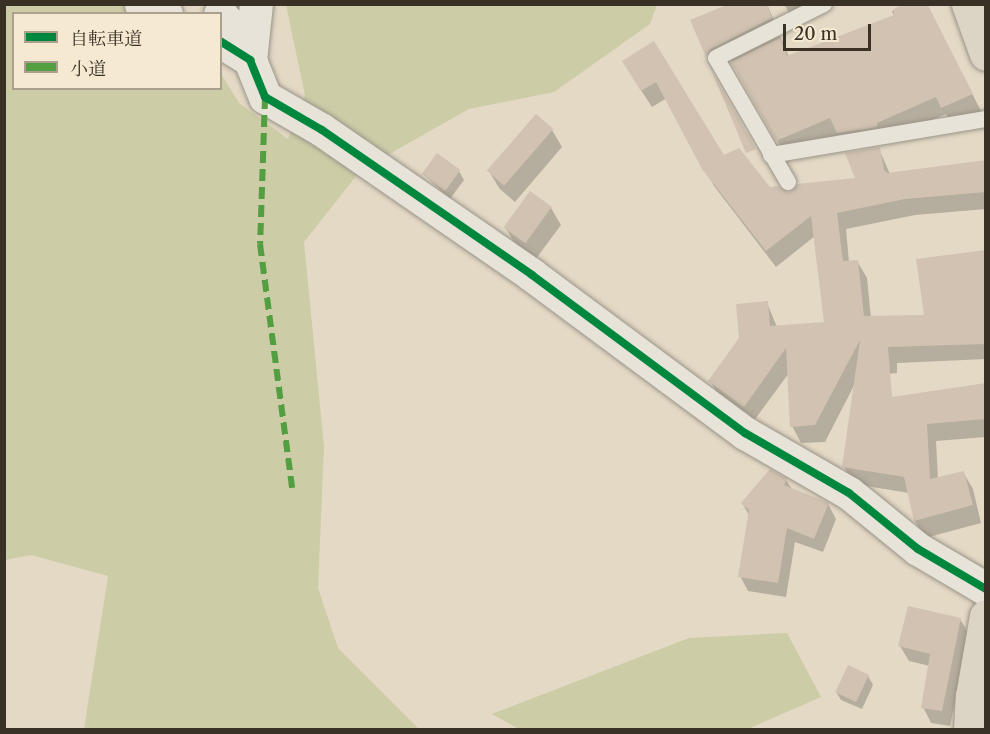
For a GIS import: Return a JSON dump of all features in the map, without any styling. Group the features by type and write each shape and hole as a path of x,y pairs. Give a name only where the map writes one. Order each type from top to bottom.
{"main road":[{"path":"968,4 986,54"},
{"path":"965,726 985,621"}],"street":[{"path":"141,4 161,12"},
{"path":"250,60 256,4"},
{"path":"222,16 238,33 265,97 322,130 532,275 745,433 849,493 918,549 986,589"},
{"path":"222,42 250,60"}],"lane":[{"path":"788,182 716,58 824,4"},
{"path":"771,155 986,119"}],"green space":[{"path":"5,5 177,5 182,12 12,12 12,90 222,90 222,76 239,103 288,139 305,95 286,5 657,5 650,24 554,92 469,109 361,170 304,242 324,447 318,588 338,648 419,729 84,729 108,576 31,555 5,560"},
{"path":"787,633 821,697 748,729 519,729 492,714 689,638"}],"building":[{"path":"729,4 767,4 772,18 711,49 706,57 690,20"},
{"path":"903,4 927,4 973,94 941,108 936,97 877,123 877,127 837,133 830,118 776,141 731,62 780,38 787,56 894,15 894,9"},
{"path":"654,41 724,155 739,148 770,187 778,186 789,192 798,184 855,178 845,153 880,147 884,170 887,173 986,160 986,192 905,199 837,213 843,261 858,260 864,316 924,315 916,259 986,250 986,344 888,347 892,397 986,383 986,419 927,424 930,479 964,471 973,505 914,521 904,477 842,467 860,340 815,425 790,427 786,348 744,407 708,381 739,338 736,304 768,301 770,326 824,322 811,216 766,251 702,169 656,82 641,91 622,61"},
{"path":"712,72 756,149 746,153"},
{"path":"536,114 553,129 504,186 487,171"},
{"path":"437,153 460,170 445,191 422,174"},
{"path":"530,191 552,207 525,243 504,227"},
{"path":"770,469 787,479 784,485 829,503 814,539 787,528 778,583 738,577 749,510 741,503"},
{"path":"908,606 961,618 942,711 921,708 930,654 898,646"},
{"path":"848,665 869,675 856,702 835,692"}],"marked path":[{"path":"265,97 260,244 292,488"}],"cycle path":[{"path":"222,42 250,60 265,97 322,130 532,275 745,433 849,493 918,549 986,589"}]}
